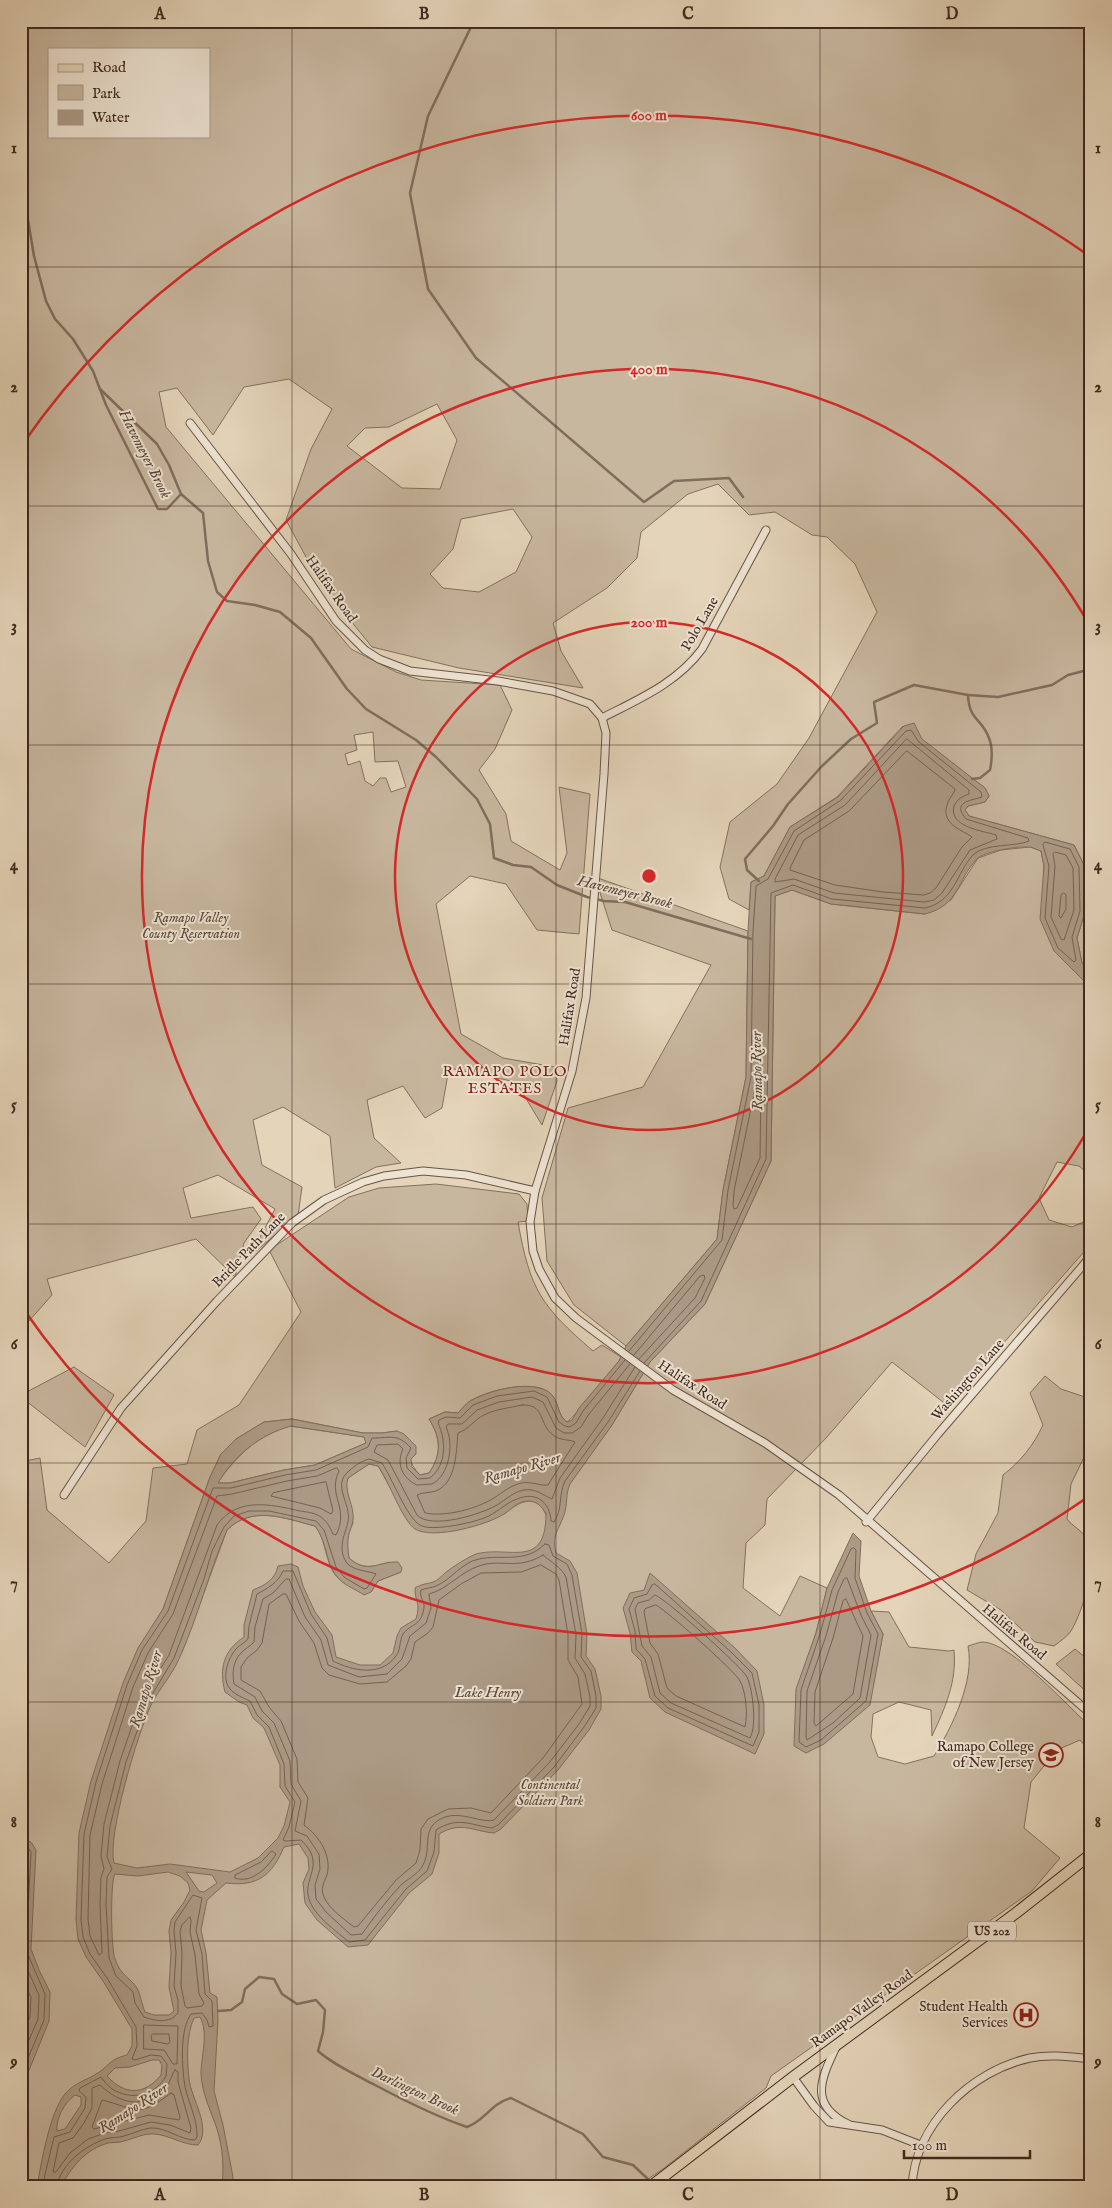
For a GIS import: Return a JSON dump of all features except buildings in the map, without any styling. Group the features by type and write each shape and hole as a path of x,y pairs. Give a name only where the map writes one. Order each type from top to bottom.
{"main road":[{"name":"Ramapo Valley Road","path":"650,2187 793,2077 1016,1913 1091,1854"}],"street":[{"name":"Halifax Road","path":"190,423 291,554 336,620 365,650 379,659 410,671 498,681 553,691 590,704 602,718 606,734 590,960 580,1034 562,1106 535,1191 531,1214 531,1237 539,1269 546,1284 567,1310 617,1350 673,1390 764,1443 838,1495 866,1522 1091,1714"},
{"name":"Polo Lane","path":"602,718 668,683 693,662 702,649 766,530"},
{"name":"Bridle Path Lane","path":"64,1495 121,1408 217,1301 286,1230 306,1212 324,1200 363,1182 393,1174 423,1171 466,1174 535,1191"},
{"name":"Washington Lane","path":"866,1522 938,1434 1091,1256"},
{"path":"838,2044 823,2074 822,2091 829,2111 836,2118 853,2126"},
{"path":"912,2187 917,2158 923,2146 940,2116 966,2089 989,2074 1010,2064 1032,2058 1048,2056 1091,2059"},
{"path":"793,2077 822,2116 829,2122 882,2130 923,2146"}],"green space":[{"name":"Ramapo Valley County Reservation","path":"21,21 1091,21 1091,974 1082,963 1077,938 1085,912 1084,865 1074,845 969,816 965,810 968,806 985,802 989,796 985,788 903,726 837,797 790,827 764,876 751,882 749,910 729,899 720,867 730,822 777,784 809,738 877,612 855,564 827,537 812,535 775,512 749,515 718,484 688,494 641,532 637,558 607,588 553,623 561,651 583,688 459,668 372,647 320,583 286,520 311,449 332,409 289,379 244,387 213,435 177,388 159,392 166,427 351,649 396,672 421,680 500,685 512,710 495,749 479,770 506,814 511,841 560,870 567,853 559,787 590,794 579,934 537,930 506,884 470,876 436,904 461,1034 503,1058 555,1067 557,1081 542,1125 516,1082 449,1068 442,1108 425,1118 403,1086 367,1100 374,1138 401,1163 376,1167 335,1188 330,1136 283,1107 253,1120 262,1165 302,1187 298,1216 250,1256 275,1209 218,1175 183,1188 191,1218 253,1207 261,1219 244,1243 235,1277 196,1239 47,1279 52,1295 21,1330","holes":["437,404 457,440 440,489 402,488 347,446 365,428 389,427","513,509 532,537 516,572 479,592 443,588 430,574 453,549 461,519","373,732 375,762 398,761 406,787 391,792 386,778 380,778 373,786 365,781 360,761 348,765 345,754 357,750 354,735"]},
{"name":"Continental Soldiers Park","path":"1030,847 1041,851 1044,866 1043,888 1054,951 1091,988 1091,1176 1079,1166 1057,1162 1039,1198 1049,1220 1072,1227 1090,1219 1091,1244 948,1406 892,1362 827,1437 767,1499 765,1525 746,1543 743,1588 780,1616 800,1576 827,1588 816,1633 796,1691 877,1664 883,1634 871,1611 889,1612 909,1647 954,1650 952,1684 932,1736 931,1710 899,1702 873,1714 871,1737 878,1757 905,1764 934,1756 955,1718 965,1689 969,1660 968,1646 983,1642 995,1645 1024,1664 1091,1727 1091,1753 1080,1740 1057,1750 1031,1782 1024,1828 1060,1858 1032,1891 771,2076 766,2088 663,2169 636,2187 21,2187 21,1462 40,1458 47,1510 109,1563 146,1521 153,1468 187,1464 197,1430 239,1405 301,1312 269,1250 349,1197 379,1188 436,1184 519,1194 527,1204 528,1221 518,1222 527,1265 540,1295 561,1321 593,1351 602,1345 621,1357 619,1361 567,1422 561,1416 550,1393 542,1389 522,1386 480,1396 466,1404 458,1413 445,1412 429,1419 438,1440 438,1453 429,1473 420,1475 410,1460 397,1431 363,1433 292,1419 264,1422 236,1439 221,1454 210,1477 163,1609 152,1627 182,1652 227,1530 237,1522 247,1518 258,1516 280,1517 315,1526 336,1576 356,1587 371,1592 378,1581 401,1572 389,1562 363,1566 349,1558 347,1548 348,1534 353,1523 346,1484 348,1478 369,1464 378,1466 400,1505 504,1514 517,1505 531,1501 541,1505 546,1515 612,1425 650,1362 705,1304 771,1161 775,896 792,890 831,904 925,914 951,900 978,858 1001,850"},
{"path":"595,877 748,931 746,1077 723,1190 717,1239 626,1346 574,1305 547,1261 542,1198 568,1108 643,1087 711,965 612,930"},
{"path":"74,1367 114,1395 85,1447 21,1397 21,1395"},
{"path":"1045,1376 1061,1389 1091,1399 1091,1443 1071,1484 1067,1519 1086,1538 1089,1548 1090,1573 1088,1586 1076,1622 1069,1633 1054,1646 1035,1642 1001,1610 967,1590 976,1554 998,1513 1003,1475 1026,1453 1043,1425 1030,1393"},
{"path":"290,1426 364,1437 366,1443 315,1465 284,1470 230,1483 217,1483 240,1455 257,1441"},
{"path":"1075,1649 1091,1662 1091,1696 1056,1664"}],"water":[{"path":"914,723 922,739 985,788 989,796 985,802 968,806 965,810 969,816 1074,845 1084,865 1085,912 1077,938 1082,963 1091,974 1091,988 1054,951 1040,919 1044,866 1041,851 1032,847 1010,848 981,856 970,867 945,905 925,914 831,904 792,890 775,896 771,1161 705,1304 650,1362 612,1425 570,1484 565,1511 555,1537 556,1553 570,1561 577,1573 587,1634 586,1656 595,1669 601,1696 601,1709 589,1730 558,1770 501,1829 494,1833 460,1827 439,1834 439,1853 432,1874 409,1893 368,1945 348,1947 317,1920 305,1903 303,1883 309,1869 308,1858 299,1844 284,1847 269,1872 262,1877 247,1883 226,1883 207,1900 201,1930 206,1953 210,1993 217,1997 218,2020 214,2091 233,2177 232,2187 222,2187 221,2143 202,2081 201,2067 204,2030 200,2017 194,2018 188,2040 189,2079 200,2113 203,2130 202,2138 198,2145 154,2134 108,2143 86,2154 74,2166 61,2187 37,2187 51,2125 65,2094 76,2084 98,2073 114,2060 127,2055 132,2046 132,2029 86,1957 78,1939 76,1919 79,1833 91,1781 123,1683 138,1648 163,1609 210,1477 221,1454 236,1439 264,1422 292,1419 363,1433 397,1431 404,1434 416,1446 416,1454 411,1459 412,1467 420,1475 429,1473 438,1453 438,1439 429,1419 445,1412 458,1413 466,1404 480,1396 523,1386 543,1389 553,1396 561,1416 567,1422 572,1420 579,1408 619,1361 626,1346 717,1239 723,1190 746,1077 748,931 751,882 764,876 790,827 838,797 904,726","holes":["291,1426 364,1437 366,1443 315,1465 284,1470 230,1483 218,1483 232,1464 249,1447 279,1430","369,1464 378,1466 405,1517 415,1529 423,1532 447,1532 485,1523 524,1501 538,1504 546,1513 544,1531 540,1543 533,1549 523,1552 476,1554 454,1566 435,1581 415,1588 418,1606 416,1619 401,1628 393,1653 380,1665 360,1665 336,1657 332,1635 315,1612 303,1586 298,1567 291,1564 278,1566 275,1575 269,1581 253,1590 244,1625 244,1637 227,1654 222,1676 225,1692 247,1705 253,1718 264,1728 280,1765 280,1787 290,1802 284,1826 278,1838 258,1858 230,1872 170,1864 137,1868 114,1863 113,1849 119,1808 145,1719 151,1705 176,1665 186,1643 227,1530 237,1522 258,1516 280,1517 315,1526 335,1574 342,1582 364,1595 371,1592 378,1581 401,1572 402,1568 398,1562 362,1566 349,1558 348,1540 353,1517 347,1483 348,1478","168,1872 180,1876 188,1883 190,1890 171,1920 169,1931 171,1953 169,1987 174,2011 169,2015 154,2015 145,2012 138,1990 120,1970 115,1959 112,1930 113,1879 115,1874 138,1876","186,1872 212,1875 217,1883 204,1892 199,1891","152,2060 159,2060 162,2065 161,2075 155,2082 142,2089 135,2090 121,2087 107,2076 115,2068 130,2067","75,2095 81,2097 81,2105 65,2129 57,2131 59,2116 67,2102"]},
{"path":"853,1533 861,1541 859,1576 871,1611 883,1634 870,1705 824,1744 806,1753 794,1746 796,1689 816,1633 827,1588"},
{"path":"650,1573 735,1648 757,1671 764,1705 764,1734 755,1754 665,1712 650,1698 641,1661 632,1652 630,1633 623,1608 630,1593 644,1590"},
{"path":"21,1840 31,1842 36,1850 31,1949 50,1992 49,2021 21,2090"}],"waterway":[{"path":"470,21 470,29 428,116 410,193 428,289 476,358 644,502 674,481 729,478 743,497"},
{"name":"Havemeyer Brook","path":"21,178 34,256 46,301 55,319 73,339 93,371 106,405 158,509 167,509 181,494"},
{"name":"Havemeyer Brook","path":"100,389 157,444 169,465 181,494 203,513 208,561 217,592 227,601 255,605 280,612 311,638 347,689 366,709 416,740 436,757 477,799 490,824 494,858 513,865 531,867 557,885 587,897 604,901 625,902 751,939"},
{"path":"759,881 747,870 745,859 773,826 788,804 822,766 851,739 877,723 874,702 914,685 968,695 998,697 1052,685 1068,675 1091,669"},
{"path":"968,695 973,715 986,731 992,750 990,770 980,778 972,779"},
{"name":"Darlington Brook","path":"218,2011 231,2010 242,2002 245,1989 259,1977 274,1979 282,1994 297,2004 316,2000 325,2010 323,2032 318,2051 353,2074 420,2108 467,2127 479,2120 498,2104 511,2098 583,2134 603,2157 633,2165 651,2182"}],"place":[{"name":"Ramapo College of New Jersey","path":"1051,1755"},
{"name":"Student Health Services","path":"1026,2015"}],"district":[{"name":"RAMAPO POLO ESTATES","path":"505,1080"}],"water label":[{"name":"Ramapo River","path":"757,1071"},
{"name":"Ramapo River","path":"522,1468"},
{"name":"Ramapo River","path":"146,1689"},
{"name":"Lake Henry","path":"488,1692"},
{"name":"Ramapo River","path":"133,2108"}]}
